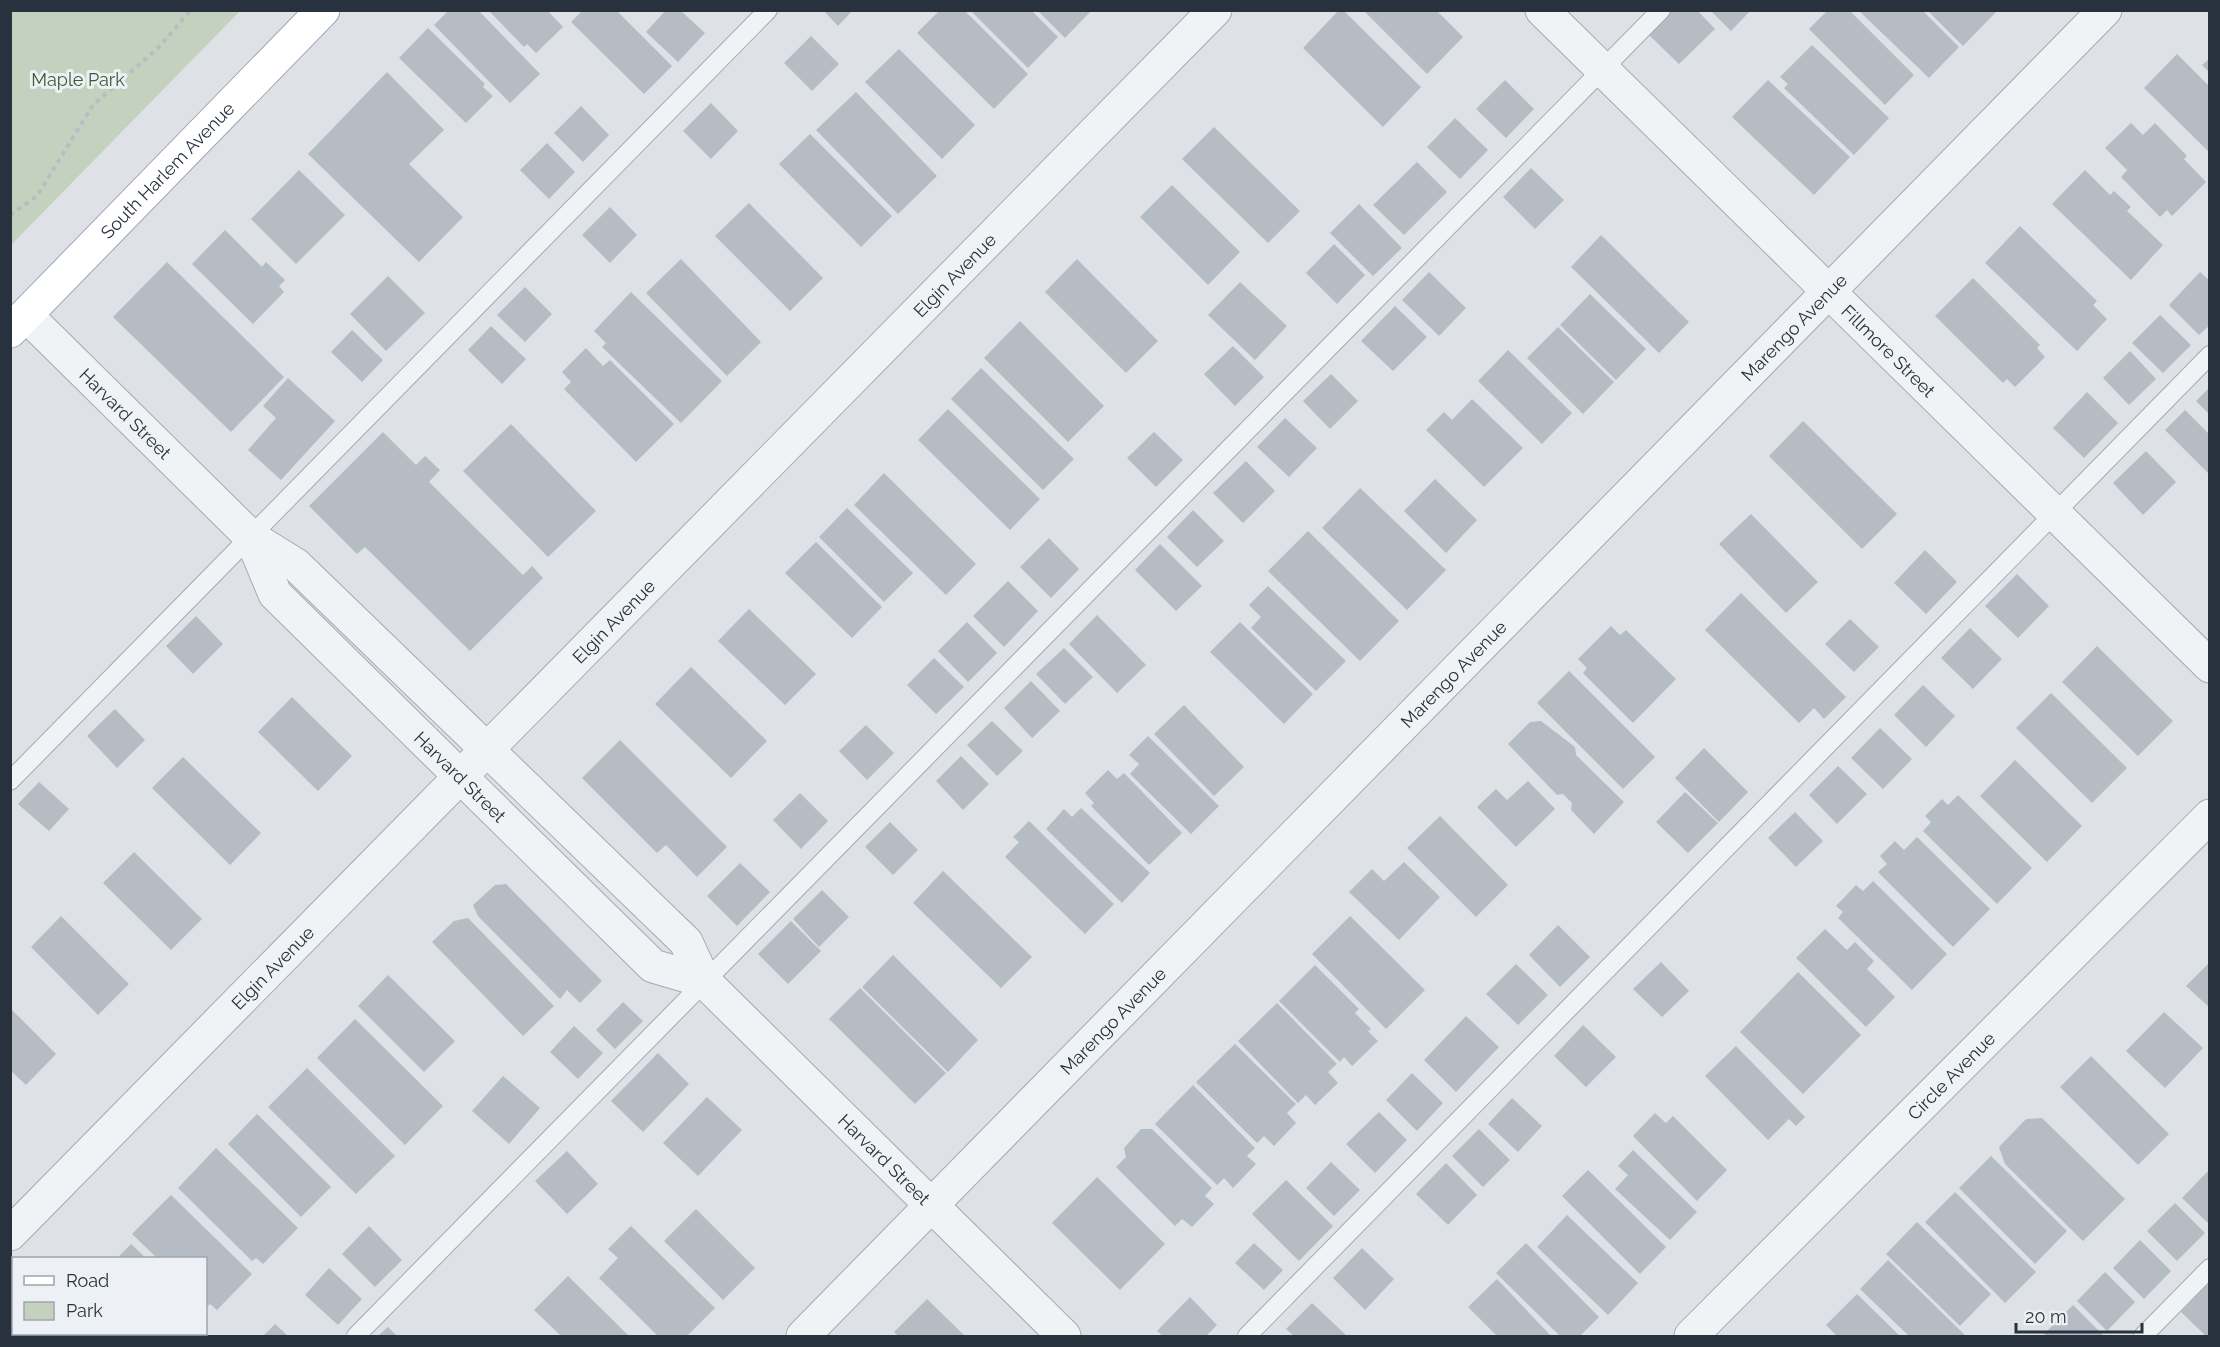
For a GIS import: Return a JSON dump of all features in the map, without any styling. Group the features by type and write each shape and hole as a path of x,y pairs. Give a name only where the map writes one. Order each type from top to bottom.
{"main road":[{"name":"South Harlem Avenue","path":"18,323 323,10"}],"street":[{"name":"Elgin Avenue","path":"10,1234 1215,10"},
{"name":"Fillmore Street","path":"1542,10 2210,666"},
{"name":"Marengo Avenue","path":"803,1336 1830,294 2105,10"},
{"name":"Harvard Street","path":"18,323 251,537 296,565 686,942 704,981 1064,1336"},
{"name":"Harvard Street","path":"251,537 275,594 653,966 704,981"},
{"name":"Circle Avenue","path":"1691,1336 2210,816"}],"lane":[{"path":"10,782 768,10"},
{"path":"356,1336 1661,10"},
{"path":"1247,1336 2210,354"},
{"path":"2143,1336 2210,1268"}],"path":[{"path":"10,215 37,196 93,105 157,49 190,10"}],"green space":[{"name":"Maple Park","path":"10,11 240,11 11,245"}],"building":[{"path":"449,10 478,10 540,74 510,103 434,25"},
{"path":"488,10 547,10 563,27 536,53 527,44 524,47"},
{"path":"583,10 616,10 672,66 644,94 571,22"},
{"path":"666,10 680,10 705,33 678,62 646,32"},
{"path":"823,10 853,10 838,26"},
{"path":"940,10 964,10 1028,74 994,109 917,33"},
{"path":"970,10 1031,10 1058,37 1028,68"},
{"path":"1037,10 1092,10 1065,38"},
{"path":"1339,10 1343,10 1421,87 1383,127 1303,48"},
{"path":"1363,10 1436,10 1463,37 1427,74"},
{"path":"1671,10 1697,10 1715,29 1679,64 1648,34"},
{"path":"1710,10 1751,10 1731,31"},
{"path":"1828,10 1849,10 1914,75 1885,105 1809,29"},
{"path":"1858,10 1922,10 1959,47 1929,78"},
{"path":"1927,10 1998,10 1963,46"},
{"path":"428,28 485,84 483,87 493,96 466,123 399,58"},
{"path":"811,36 839,64 812,91 784,63"},
{"path":"1812,45 1889,118 1854,155 1784,88 1788,84 1780,77"},
{"path":"899,49 975,125 942,159 865,82"},
{"path":"2177,54 2210,87 2210,153 2144,88"},
{"path":"2210,58 2210,73 2202,65"},
{"path":"387,72 444,130 409,164 463,217 419,262 308,154"},
{"path":"1505,80 1534,109 1506,138 1476,109"},
{"path":"1768,80 1850,157 1814,195 1732,117"},
{"path":"856,92 937,176 898,214 816,130"},
{"path":"711,103 738,131 711,159 683,131"},
{"path":"581,106 609,135 583,162 554,133"},
{"path":"1455,118 1488,150 1460,179 1427,147"},
{"path":"2131,123 2143,135 2155,123 2187,156 2184,159 2206,182 2172,216 2167,210 2160,217 2121,177 2127,170 2105,148"},
{"path":"1214,127 1300,211 1268,243 1182,159"},
{"path":"810,134 892,216 861,247 779,164"},
{"path":"547,143 575,172 549,199 520,170"},
{"path":"1417,162 1447,192 1404,235 1373,205"},
{"path":"1531,168 1564,200 1535,229 1503,197"},
{"path":"299,170 345,215 296,264 251,219"},
{"path":"2085,170 2110,195 2114,191 2131,207 2127,211 2163,245 2131,280 2052,204"},
{"path":"1172,185 1240,252 1208,285 1140,217"},
{"path":"749,203 823,278 790,311 715,236"},
{"path":"1359,204 1402,248 1373,276 1330,233"},
{"path":"610,207 637,235 610,263 582,235"},
{"path":"2020,226 2097,301 2093,305 2107,319 2077,351 1985,263"},
{"path":"225,230 262,267 266,262 285,280 279,286 284,292 253,324 192,264"},
{"path":"1601,235 1689,322 1659,353 1571,267"},
{"path":"1334,244 1365,275 1337,304 1306,273"},
{"path":"681,259 761,342 727,376 646,293"},
{"path":"1077,259 1158,341 1126,373 1045,292"},
{"path":"167,262 284,377 231,432 113,317"},
{"path":"1429,272 1466,308 1439,336 1402,300"},
{"path":"2200,272 2210,281 2210,325 2199,335 2169,305"},
{"path":"388,276 425,313 386,351 350,314"},
{"path":"1973,278 2040,345 2037,348 2045,357 2015,387 2007,379 2003,383 1935,316"},
{"path":"1240,282 1287,326 1255,360 1208,315"},
{"path":"525,287 552,314 525,342 497,315"},
{"path":"631,292 722,381 681,423 602,347 606,343 594,331"},
{"path":"1590,294 1646,349 1616,380 1560,325"},
{"path":"1395,306 1427,337 1393,371 1361,341"},
{"path":"2160,315 2191,345 2163,373 2132,343"},
{"path":"1020,321 1104,406 1068,442 984,358"},
{"path":"491,326 526,359 502,384 468,350"},
{"path":"1558,327 1614,382 1583,414 1527,358"},
{"path":"352,330 383,360 362,382 331,352"},
{"path":"1233,346 1264,377 1235,406 1204,374"},
{"path":"586,348 603,366 610,360 674,424 636,462 564,389 571,382 562,372"},
{"path":"1508,350 1572,413 1542,444 1478,381"},
{"path":"2130,351 2156,379 2129,405 2103,378"},
{"path":"981,368 1074,459 1043,490 951,399"},
{"path":"1331,374 1358,401 1330,429 1303,401"},
{"path":"288,378 335,421 281,480 248,450 276,418 263,406"},
{"path":"2210,387 2210,415 2196,401"},
{"path":"2087,392 2118,423 2084,458 2053,428"},
{"path":"1472,399 1523,448 1484,487 1426,430 1444,412 1452,420"},
{"path":"948,409 1040,499 1010,530 918,440"},
{"path":"2185,410 2210,435 2208,473 2165,430"},
{"path":"1285,418 1317,448 1289,477 1257,447"},
{"path":"1803,421 1897,514 1862,549 1769,456"},
{"path":"511,424 596,511 548,557 463,471"},
{"path":"383,432 416,465 425,456 440,470 429,482 523,575 532,566 543,578 470,651 365,547 357,554 309,506"},
{"path":"1154,432 1183,460 1156,487 1127,458"},
{"path":"2146,451 2176,482 2143,515 2113,483"},
{"path":"1246,461 1275,491 1243,523 1213,493"},
{"path":"884,473 976,564 946,595 854,505"},
{"path":"1435,479 1477,520 1446,553 1404,511"},
{"path":"1360,488 1446,570 1407,610 1322,528"},
{"path":"847,508 913,573 884,602 819,537"},
{"path":"1193,510 1224,541 1197,567 1167,537"},
{"path":"1751,514 1818,582 1786,613 1719,544"},
{"path":"1308,531 1399,621 1360,661 1268,571"},
{"path":"1049,538 1079,569 1051,598 1020,567"},
{"path":"816,542 882,607 852,638 785,573"},
{"path":"1160,544 1202,586 1176,611 1135,570"},
{"path":"1925,550 1957,582 1926,614 1894,583"},
{"path":"2017,574 2049,606 2018,638 1985,606"},
{"path":"1008,581 1038,611 1004,647 973,616"},
{"path":"1268,586 1346,661 1316,691 1251,628 1261,617 1249,605"},
{"path":"1741,593 1846,697 1824,719 1814,708 1799,723 1705,630"},
{"path":"749,609 816,674 785,705 718,641"},
{"path":"1097,615 1146,665 1117,693 1069,644"},
{"path":"196,616 223,644 193,674 166,646"},
{"path":"1850,619 1879,647 1854,672 1825,644"},
{"path":"967,622 997,653 968,682 938,651"},
{"path":"1240,622 1313,694 1284,724 1210,652"},
{"path":"1611,626 1620,635 1626,630 1676,679 1633,723 1583,673 1587,668 1578,659"},
{"path":"1970,628 2002,659 1973,689 1941,658"},
{"path":"2097,646 2173,721 2138,756 2062,682"},
{"path":"1064,648 1093,677 1065,704 1036,674"},
{"path":"934,658 964,687 936,714 907,685"},
{"path":"691,667 767,741 731,778 655,704"},
{"path":"1569,671 1655,757 1623,789 1537,703"},
{"path":"1031,681 1060,711 1032,738 1004,708"},
{"path":"1923,685 1955,716 1926,747 1894,715"},
{"path":"2051,693 2127,768 2092,803 2016,728"},
{"path":"292,697 352,756 318,791 258,732"},
{"path":"1184,705 1244,767 1214,796 1154,734"},
{"path":"115,709 145,740 117,768 87,736"},
{"path":"992,721 1023,751 997,776 967,745"},
{"path":"1541,721 1575,747 1576,755 1624,802 1594,834 1571,810 1572,803 1563,794 1557,795 1508,744 1530,722"},
{"path":"866,725 894,753 867,780 839,751"},
{"path":"1880,728 1912,759 1883,789 1851,758"},
{"path":"1148,736 1219,806 1191,834 1130,774 1139,764 1129,755"},
{"path":"620,740 727,847 697,877 666,845 657,853 582,778"},
{"path":"1704,748 1748,792 1719,822 1675,778"},
{"path":"961,756 989,784 963,810 936,781"},
{"path":"183,757 261,833 230,865 152,788"},
{"path":"2015,760 2082,826 2047,862 1980,796"},
{"path":"1838,766 1867,794 1837,824 1809,795"},
{"path":"1108,770 1117,779 1124,773 1182,833 1149,865 1091,806 1094,803 1085,793"},
{"path":"1528,781 1555,809 1516,847 1477,807 1496,789 1507,800"},
{"path":"39,782 69,809 49,831 18,804"},
{"path":"1685,792 1718,823 1688,853 1656,822"},
{"path":"800,793 828,821 801,849 773,820"},
{"path":"1958,795 2032,868 1997,904 1923,831 1931,822 1925,816 1942,799 1948,805"},
{"path":"1081,808 1150,873 1122,903 1046,829 1064,809 1072,817"},
{"path":"1795,812 1823,841 1796,867 1768,838"},
{"path":"1440,816 1508,885 1476,917 1407,848"},
{"path":"1029,821 1114,904 1085,934 1005,857 1019,842 1013,837"},
{"path":"890,822 918,850 893,875 865,847"},
{"path":"1917,837 1990,909 1953,947 1878,872 1887,864 1880,856 1895,841 1904,850"},
{"path":"134,852 202,919 171,950 103,883"},
{"path":"1404,862 1440,897 1399,940 1349,892 1372,869 1384,881"},
{"path":"740,863 770,892 737,926 707,896"},
{"path":"943,871 1032,957 1001,988 913,903"},
{"path":"1873,881 1947,954 1912,990 1838,918 1843,912 1836,906 1856,885 1863,891"},
{"path":"506,884 602,981 580,1003 567,990 560,999 478,916 473,905 495,885"},
{"path":"822,890 849,917 819,947 793,919"},
{"path":"61,916 129,984 98,1015 31,947"},
{"path":"1350,916 1425,990 1386,1029 1312,954"},
{"path":"468,918 554,1006 523,1036 432,942 454,921"},
{"path":"791,921 821,951 788,984 758,954"},
{"path":"1558,925 1590,957 1560,987 1529,955"},
{"path":"1825,929 1847,950 1855,942 1874,961 1867,969 1895,997 1866,1027 1796,958"},
{"path":"893,955 978,1040 948,1072 862,987"},
{"path":"1661,962 1689,991 1662,1017 1633,989"},
{"path":"2210,962 2210,1008 2186,986"},
{"path":"1516,964 1548,995 1518,1025 1486,994"},
{"path":"1315,965 1359,1009 1355,1013 1371,1029 1368,1031 1378,1041 1352,1066 1344,1057 1340,1062 1279,1001"},
{"path":"1798,972 1861,1035 1803,1094 1740,1032"},
{"path":"388,975 455,1041 424,1072 358,1006"},
{"path":"860,988 946,1073 915,1104 829,1019"},
{"path":"623,1002 643,1021 615,1049 596,1030"},
{"path":"1277,1003 1337,1064 1328,1072 1338,1083 1315,1105 1306,1095 1298,1103 1238,1041"},
{"path":"10,1008 56,1054 26,1085 10,1070"},
{"path":"2164,1012 2203,1048 2165,1088 2126,1051"},
{"path":"1466,1016 1499,1047 1456,1092 1424,1060"},
{"path":"355,1019 443,1106 405,1145 317,1058"},
{"path":"1583,1025 1616,1057 1586,1087 1554,1056"},
{"path":"574,1026 603,1053 578,1079 550,1052"},
{"path":"1235,1044 1296,1104 1287,1113 1296,1123 1274,1146 1264,1136 1257,1143 1196,1082"},
{"path":"1736,1046 1805,1117 1796,1126 1789,1119 1768,1140 1705,1076"},
{"path":"658,1053 689,1084 643,1132 611,1101"},
{"path":"2091,1056 2169,1134 2138,1165 2060,1087"},
{"path":"307,1068 395,1156 356,1194 268,1107"},
{"path":"1412,1073 1443,1103 1417,1131 1386,1100"},
{"path":"503,1076 540,1108 509,1144 472,1111"},
{"path":"1193,1085 1255,1148 1247,1156 1256,1164 1233,1188 1224,1178 1217,1185 1155,1124"},
{"path":"707,1097 742,1130 698,1176 663,1143"},
{"path":"1512,1098 1542,1126 1518,1152 1488,1124"},
{"path":"1379,1112 1407,1140 1375,1173 1346,1144"},
{"path":"1655,1113 1666,1123 1673,1116 1727,1170 1697,1201 1633,1136"},
{"path":"257,1114 331,1187 301,1217 228,1144"},
{"path":"2042,1118 2125,1199 2083,1241 2005,1164 1999,1147 2026,1119"},
{"path":"1141,1129 1152,1129 1212,1188 1205,1196 1214,1204 1192,1227 1182,1219 1175,1226 1116,1167 1126,1157 1124,1148"},
{"path":"1479,1129 1510,1160 1483,1187 1452,1156"},
{"path":"216,1148 298,1228 263,1264 256,1258 252,1261 178,1188"},
{"path":"1633,1150 1697,1212 1670,1240 1615,1189 1628,1175 1618,1166"},
{"path":"567,1151 598,1184 567,1214 535,1181"},
{"path":"1991,1156 2067,1231 2035,1264 1959,1188"},
{"path":"1331,1162 1360,1190 1334,1216 1306,1188"},
{"path":"1446,1163 1477,1195 1448,1225 1416,1194"},
{"path":"2210,1169 2210,1225 2182,1198"},
{"path":"1588,1170 1666,1247 1640,1274 1562,1196"},
{"path":"1097,1177 1165,1244 1120,1290 1052,1223"},
{"path":"1286,1180 1333,1226 1299,1261 1252,1214"},
{"path":"1955,1192 2036,1272 2005,1303 1925,1222"},
{"path":"171,1195 252,1274 217,1310 210,1304 207,1307 207,1257 156,1257 132,1234"},
{"path":"2175,1203 2205,1233 2177,1261 2147,1231"},
{"path":"696,1209 755,1268 723,1300 664,1241"},
{"path":"1567,1215 1638,1283 1608,1315 1537,1247"},
{"path":"1917,1222 1991,1294 1960,1326 1886,1254"},
{"path":"369,1226 402,1260 375,1287 342,1254"},
{"path":"631,1226 715,1308 687,1336 658,1336 599,1278 618,1258 608,1249"},
{"path":"2140,1240 2171,1271 2144,1299 2113,1268"},
{"path":"1254,1243 1283,1270 1264,1290 1235,1263"},
{"path":"1526,1243 1599,1317 1580,1336 1560,1336 1496,1273"},
{"path":"131,1244 145,1257 118,1257"},
{"path":"1362,1248 1394,1279 1365,1310 1333,1278"},
{"path":"1888,1260 1966,1336 1909,1336 1860,1289"},
{"path":"329,1268 362,1299 338,1325 305,1295"},
{"path":"2105,1272 2135,1302 2107,1331 2077,1301"},
{"path":"568,1276 629,1336 561,1336 534,1310"},
{"path":"1497,1279 1551,1336 1497,1336 1468,1307"},
{"path":"2207,1285 2210,1288 2210,1336 2206,1336 2181,1312"},
{"path":"1857,1294 1900,1336 1837,1336 1826,1325"},
{"path":"1190,1297 1217,1325 1206,1336 1163,1336 1157,1331"},
{"path":"927,1299 965,1336 898,1336 894,1332"},
{"path":"1312,1303 1347,1336 1294,1336 1286,1329"},
{"path":"2073,1305 2104,1336 2047,1336 2044,1334"},
{"path":"275,1324 288,1336 263,1336"},
{"path":"388,1327 397,1336 378,1336"},
{"path":"90,1335 91,1336 35,1336"},
{"path":"144,1335 194,1335 193,1336"}]}
